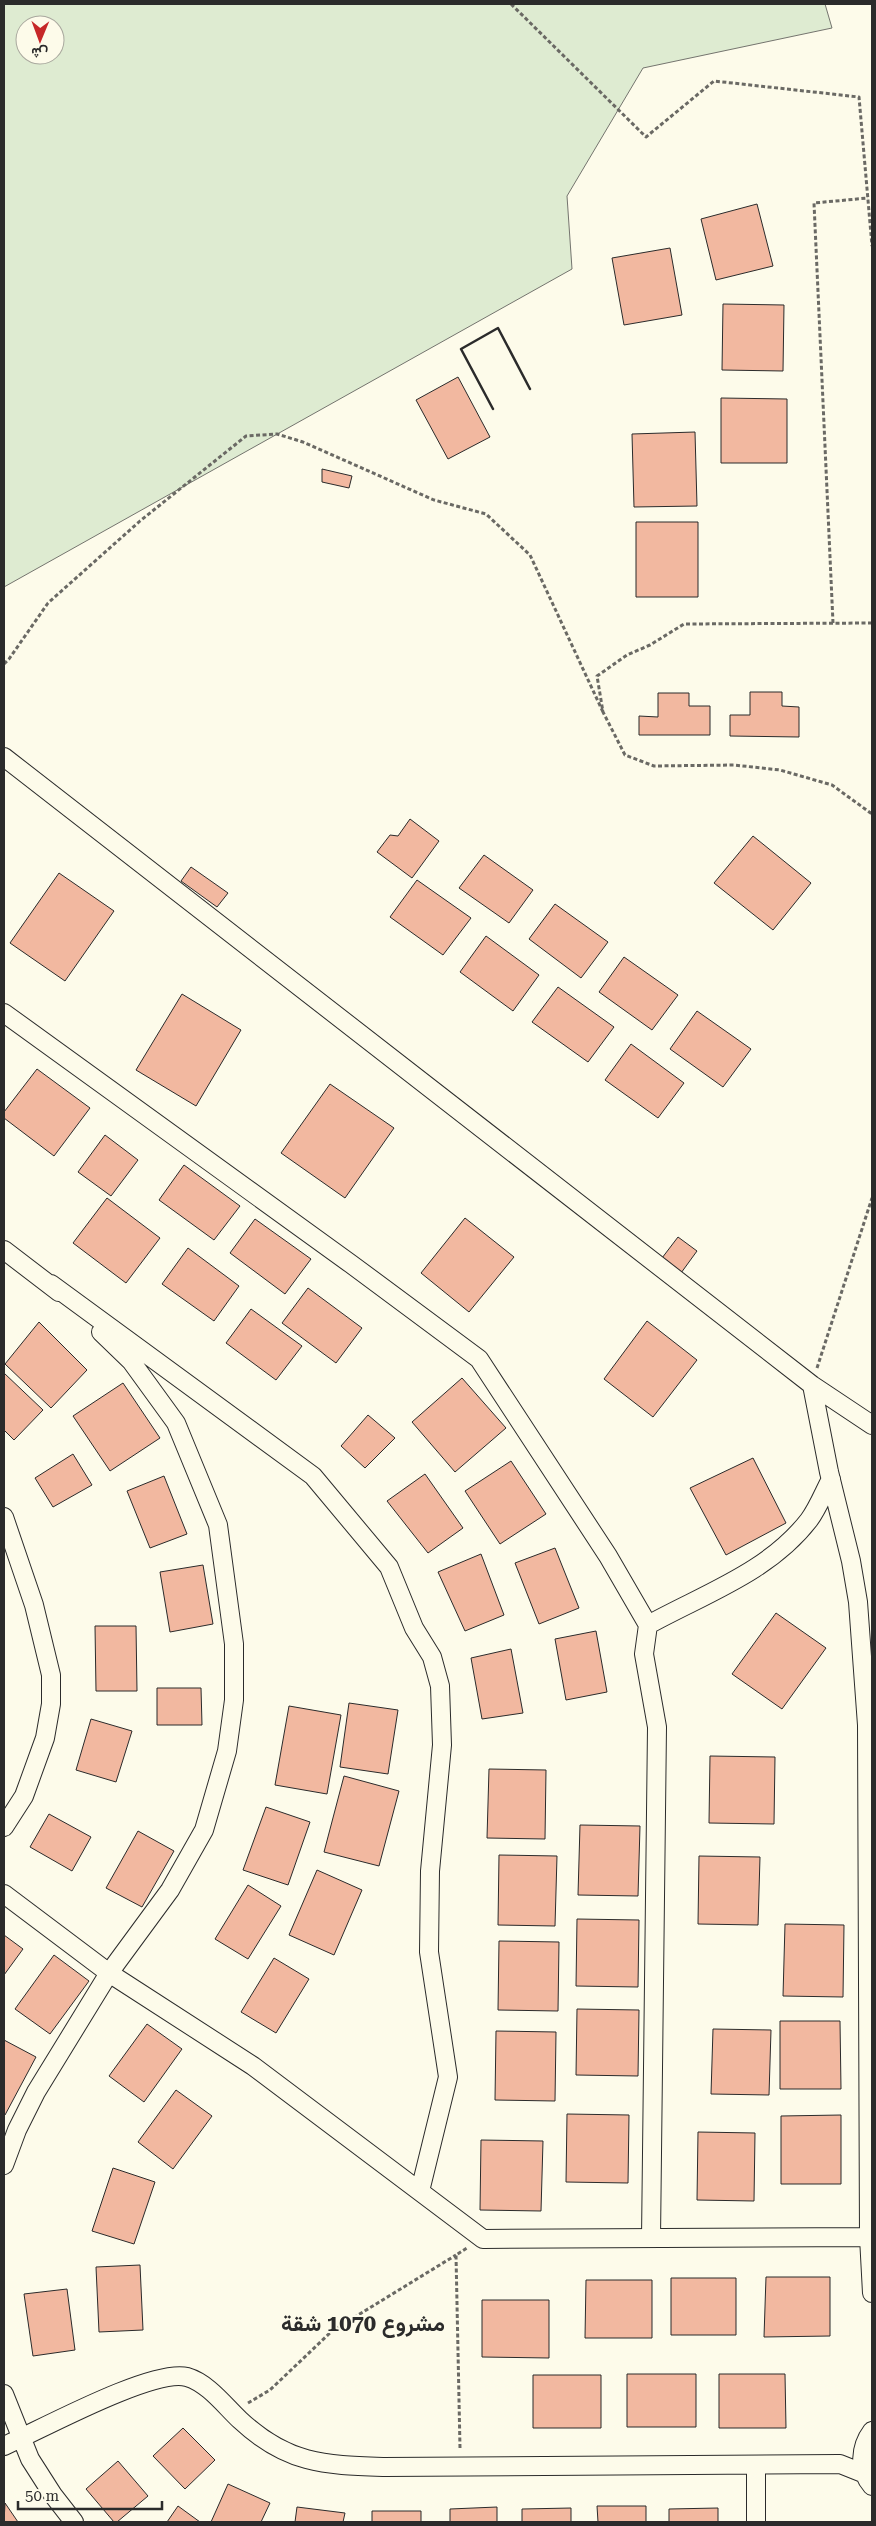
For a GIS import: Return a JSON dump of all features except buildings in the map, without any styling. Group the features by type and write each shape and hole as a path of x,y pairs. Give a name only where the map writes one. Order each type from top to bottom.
{"street":[{"path":"4,758 812,1385 872,1425"},
{"path":"4,1013 479,1359 608,1556 648,1625 644,1654 657,1727 651,2238"},
{"path":"4,1250 312,1476 389,1567 414,1628 432,1657 440,1686 442,1744 430,1871 429,1952 448,2077 420,2191"},
{"path":"4,2165 17,2130 36,2092 109,1973 170,1890 204,1830 227,1751 234,1700 234,1644 218,1525 176,1423 131,1361 51,1284"},
{"path":"812,1385 831,1479 851,1561 858,1602 867,1725 872,2293"},
{"path":"648,1625 736,1580 781,1550 810,1519 831,1479"},
{"path":"4,1518 34,1605 51,1675 51,1704 45,1738 24,1796 4,1827"},
{"path":"4,1894 109,1973 253,2066 483,2239 871,2237"},
{"path":"4,2446 137,2385 163,2377 187,2377 216,2395 250,2429 289,2454 308,2461 338,2465 460,2466 840,2464 868,2480"},
{"path":"4,2394 21,2439 53,2495 74,2522"},
{"path":"868,2480 862,2452 872,2431"},
{"path":"756,2465 756,2522"}],"path":[{"path":"511,4 646,137 714,81 859,97 872,246"},
{"path":"833,623 814,203 868,198"},
{"path":"4,664 9,660 48,602 140,521 246,436 277,434 303,442 434,500 486,514 530,555 625,755 654,766 734,765 780,770 832,785 872,814"},
{"path":"603,712 597,676 627,655 650,645 684,624 872,623"},
{"path":"812,1385 872,1198"},
{"path":"227,2407 249,2403 270,2390 332,2332 483,2239"},
{"path":"456,2255 460,2466"}],"green space":[{"path":"4,4 825,4 832,28 643,68 567,196 572,269 4,587"}],"wall":[{"path":"493,409 461,349 498,328 530,389"}],"district":[{"name":"مشروع 1070 شقة","path":"363,2323"}]}
